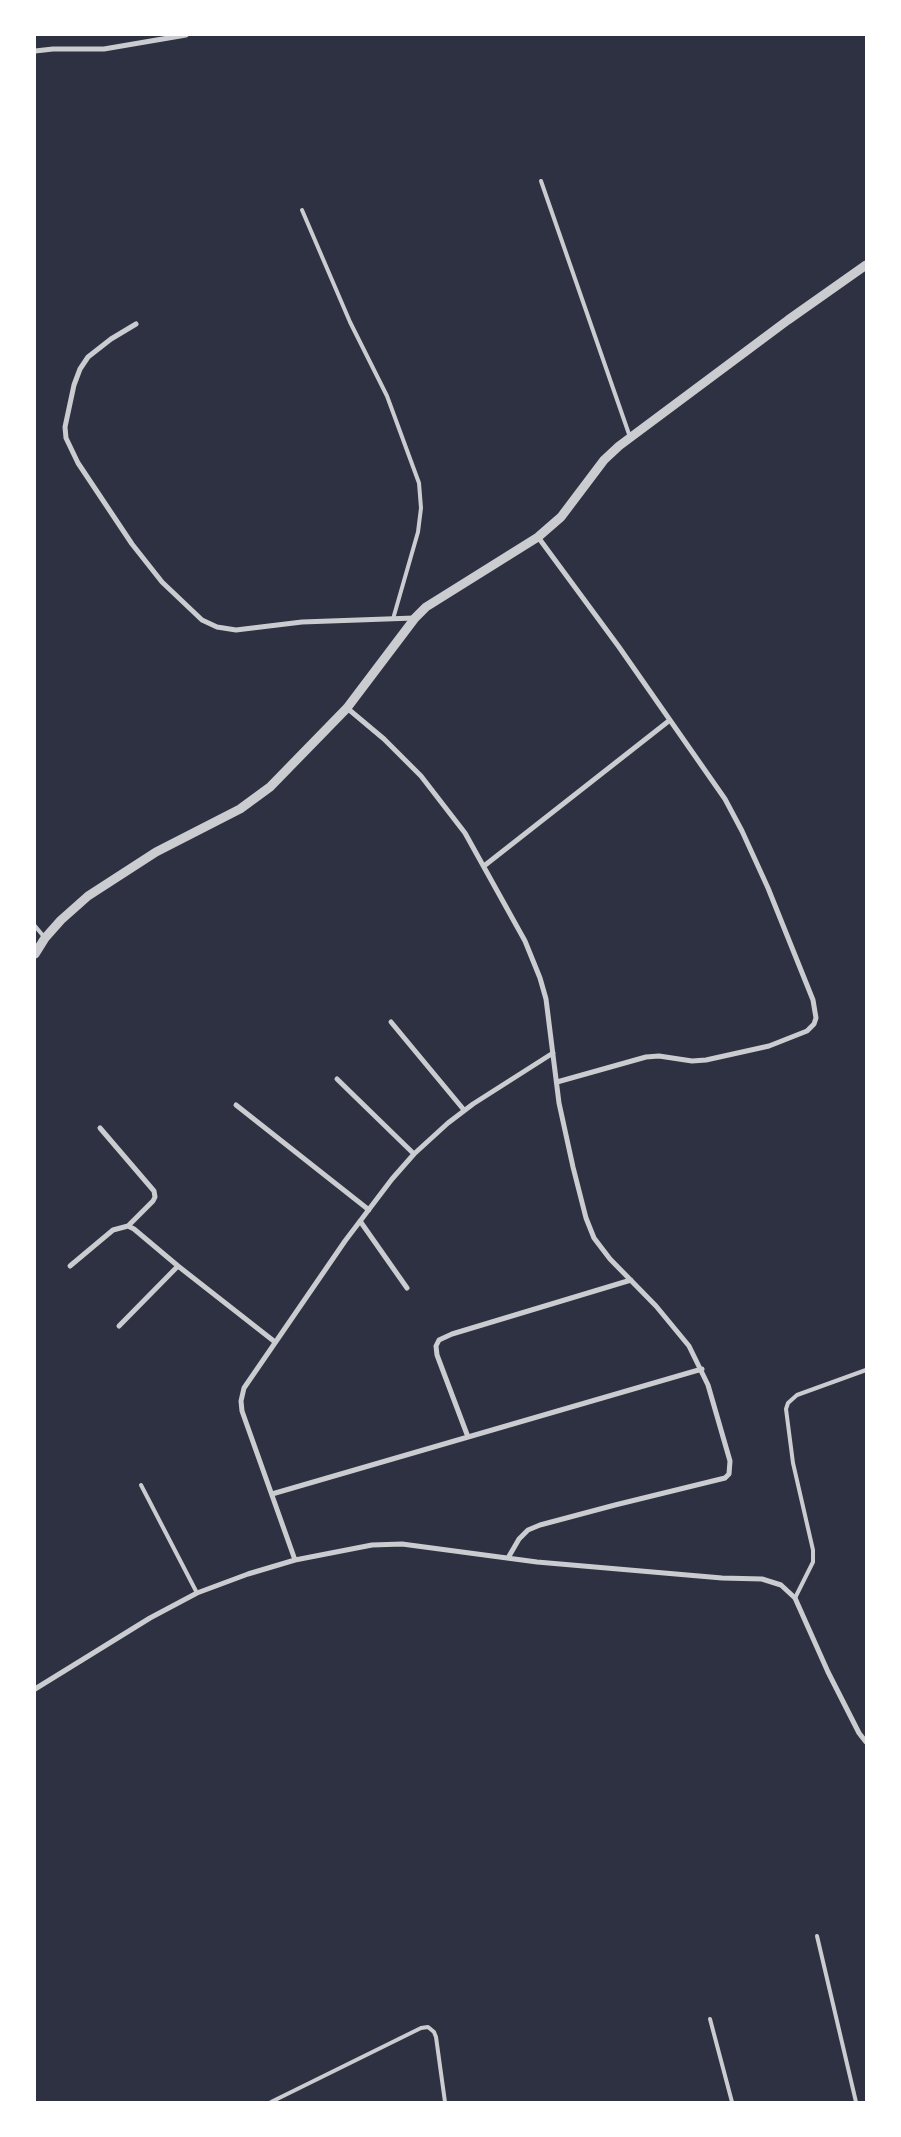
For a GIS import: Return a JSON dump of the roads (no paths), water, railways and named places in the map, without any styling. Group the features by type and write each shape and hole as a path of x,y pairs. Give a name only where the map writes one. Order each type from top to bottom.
{"street":[{"path":"35,51 104,49 186,35"},
{"path":"35,954 45,938 61,920 88,896 156,852 240,809 270,787 347,708 415,618 426,607 538,538 561,517 604,460 788,320 866,265"},
{"path":"136,324 111,339 88,358 80,369 74,385 65,427 66,438 78,463 132,544 162,582 202,620 226,629 236,630 302,622 415,618"},
{"path":"538,538 725,799 768,888 812,1000 816,1018 814,1024 807,1031 769,1046 706,1060 692,1061 659,1056 646,1057 557,1082"},
{"path":"347,708 384,739 421,776 465,833 525,941 540,978 546,999 557,1082 573,1168 586,1218 594,1238 690,1346 702,1369 730,1461 729,1474 719,1480 540,1525 528,1530 519,1539 508,1558"},
{"path":"484,866 670,720"},
{"path":"391,1022 464,1110"},
{"path":"295,1560 242,1411 241,1401 244,1388 360,1221 414,1154 464,1110 553,1053"},
{"path":"337,1079 414,1154"},
{"path":"236,1104 369,1210"},
{"path":"70,1266 112,1230 128,1226 155,1197 154,1192 100,1128"},
{"path":"360,1221 406,1288"},
{"path":"128,1226 275,1342"},
{"path":"119,1326 178,1266"},
{"path":"468,1437 437,1355 436,1346 439,1340 452,1334 631,1280"},
{"path":"272,1494 702,1369"},
{"path":"35,1689 150,1618 198,1593 248,1574 295,1560 372,1545 394,1544 643,1572 762,1579 781,1585 795,1598 828,1672 859,1733 866,1742"}],"lane":[{"path":"542,181 630,439"},
{"path":"302,210 350,322 387,396 419,483 421,508 418,532 393,619"},
{"path":"35,926 45,938"},
{"path":"795,1598 813,1562 813,1550 793,1463 786,1409 788,1403 797,1395 866,1370"},
{"path":"141,1485 198,1593"},
{"path":"816,1936 856,2102"},
{"path":"710,2019 732,2102"},
{"path":"271,2102 421,2028 428,2027 434,2032 436,2037 446,2102"}]}
